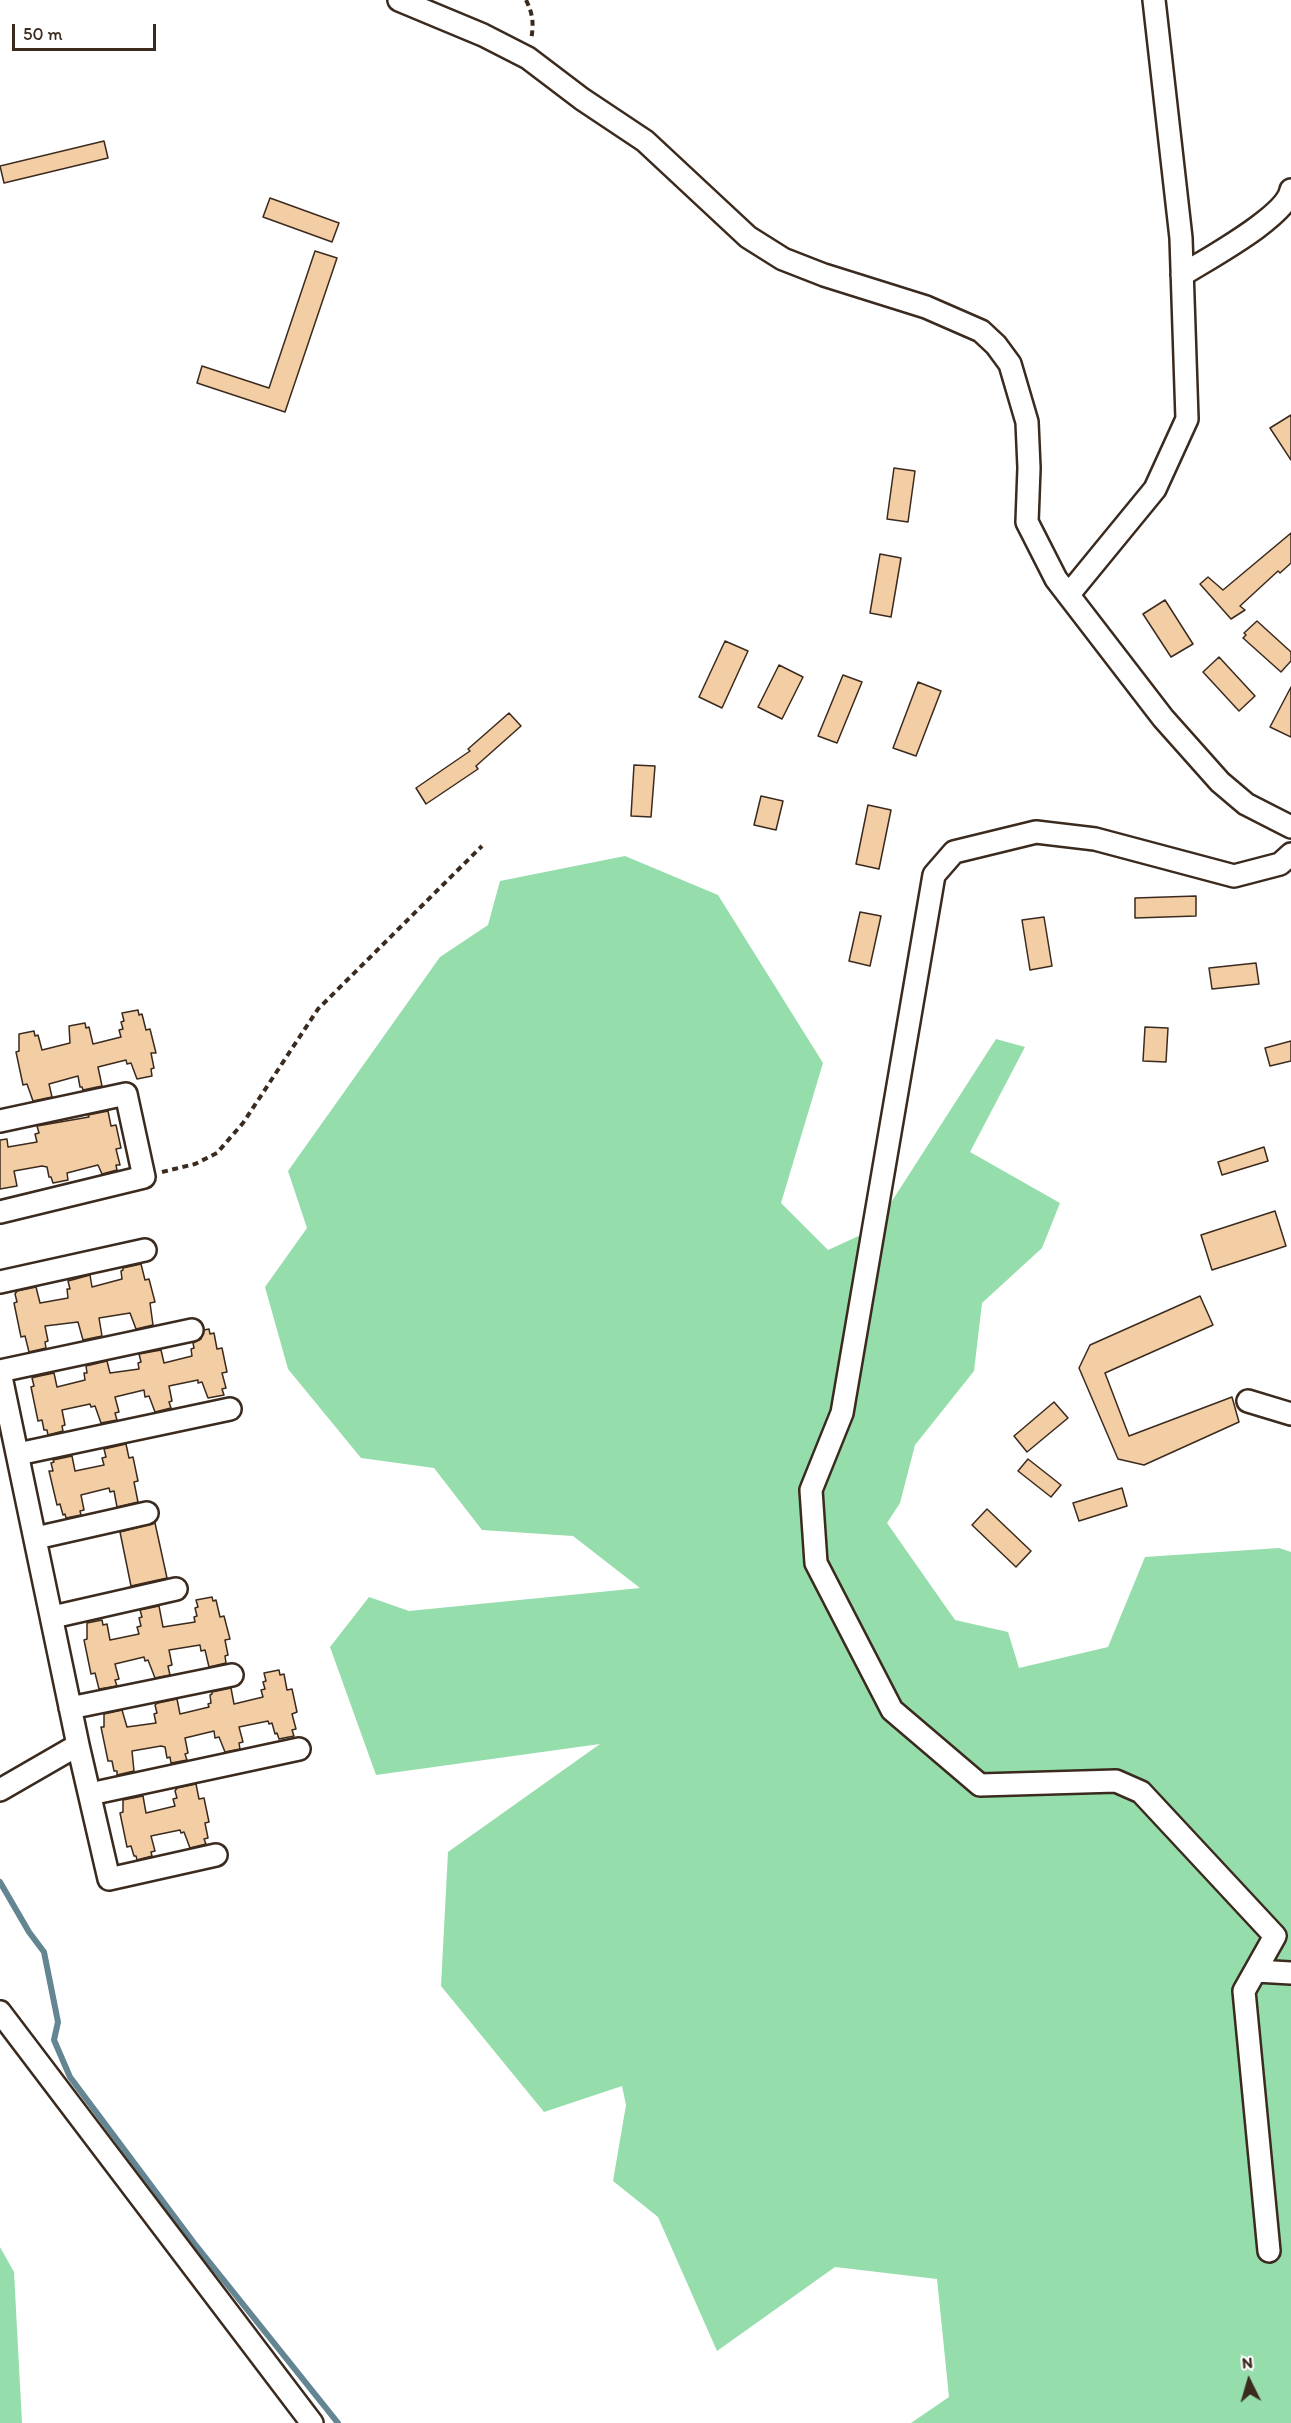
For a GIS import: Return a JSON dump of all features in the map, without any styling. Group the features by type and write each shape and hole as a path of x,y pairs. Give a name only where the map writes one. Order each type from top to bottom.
{"street":[{"path":"399,0 528,58 582,99 645,141 748,237 783,259 824,275 926,307 981,331 996,345 1010,364 1027,422 1029,468 1027,522 1056,579 1163,718 1220,782 1246,804 1291,827"},
{"path":"1069,594 1155,489 1187,419 1181,238 1154,0"},
{"path":"1182,275 1269,220 1290,196 1291,190"},
{"path":"1269,2251 1244,1991 1275,1936 1141,1792 1116,1780 980,1785 892,1710 816,1563 811,1490 842,1413 934,875 954,852 1036,832 1095,838 1234,876 1280,864 1291,854"},
{"path":"0,1121 126,1094 144,1177 0,1212"},
{"path":"0,1282 146,1250"},
{"path":"192,1330 0,1371 53,1617 70,1708 109,1879 216,1856"},
{"path":"1248,1401 1291,1414"},
{"path":"18,1454 230,1409"},
{"path":"36,1538 147,1513"},
{"path":"53,1617 176,1589"},
{"path":"70,1708 232,1675"},
{"path":"0,1790 78,1745"},
{"path":"90,1794 299,1749"},
{"path":"1256,1971 1291,1973"},
{"path":"0,2012 312,2423"}],"path":[{"path":"526,0 534,25 528,58"},
{"path":"144,1177 195,1164 217,1154 243,1123 318,1009 482,846"}],"green space":[{"path":"625,856 718,895 823,1063 781,1203 828,1250 874,1229 996,1039 1025,1047 970,1152 1060,1203 1042,1248 982,1303 974,1371 915,1445 900,1503 887,1523 955,1620 1008,1632 1019,1668 1108,1647 1145,1557 1279,1548 1291,1552 1291,2423 911,2423 949,2397 937,2279 835,2267 717,2351 658,2217 613,2181 626,2105 622,2086 544,2112 441,1986 448,1852 600,1744 376,1775 330,1647 369,1597 409,1611 640,1588 573,1536 482,1530 434,1468 361,1458 288,1369 265,1287 307,1228 288,1171 440,957 488,925 500,881"},
{"path":"0,2247 14,2272 22,2423 0,2423"}],"building":[{"path":"104,141 108,158 4,183 0,166"},
{"path":"270,198 339,223 332,242 263,217"},
{"path":"315,251 337,258 285,412 197,383 202,366 269,388"},
{"path":"1291,415 1291,460 1270,428"},
{"path":"894,468 915,471 908,522 887,519"},
{"path":"1291,533 1291,563 1280,573 1278,571 1240,606 1245,610 1231,619 1200,584 1208,577 1223,590"},
{"path":"880,554 901,558 891,617 870,613"},
{"path":"1165,600 1193,644 1171,657 1143,614"},
{"path":"1257,621 1291,652 1291,661 1281,672 1243,638 1246,635 1244,633"},
{"path":"725,641 748,651 722,708 699,697"},
{"path":"1219,657 1255,696 1239,711 1203,672"},
{"path":"779,665 803,677 782,719 758,707"},
{"path":"843,675 862,682 837,743 818,736"},
{"path":"918,682 941,691 916,756 893,748"},
{"path":"1291,687 1291,737 1270,727"},
{"path":"509,713 521,726 476,766 478,769 426,804 416,788 470,751 468,749"},
{"path":"634,765 655,766 651,817 631,816"},
{"path":"761,796 783,801 776,830 754,825"},
{"path":"868,805 891,810 879,869 856,864"},
{"path":"1196,896 1196,916 1135,918 1135,898"},
{"path":"860,912 881,916 870,966 849,961"},
{"path":"1044,917 1052,966 1030,970 1022,920"},
{"path":"1256,963 1259,984 1212,989 1209,968"},
{"path":"138,1010 139,1015 142,1014 146,1030 150,1029 156,1053 151,1053 154,1068 151,1069 152,1076 137,1079 131,1063 127,1064 126,1060 98,1067 102,1086 83,1090 80,1087 78,1076 49,1084 52,1097 33,1101 27,1084 23,1085 16,1052 19,1051 19,1034 34,1031 35,1036 38,1035 42,1050 70,1043 69,1026 85,1023 86,1028 89,1027 93,1044 121,1037 119,1030 123,1029 121,1022 124,1021 122,1013"},
{"path":"1145,1027 1168,1028 1166,1062 1143,1061"},
{"path":"1291,1041 1291,1061 1270,1066 1265,1048"},
{"path":"108,1111 111,1126 116,1125 121,1148 116,1149 120,1165 116,1165 117,1170 102,1174 98,1165 67,1173 68,1180 53,1183 47,1167 42,1166 14,1171 17,1186 0,1189 0,1140 7,1139 8,1147 37,1142 35,1134 39,1133 37,1126 89,1117 88,1115"},
{"path":"1264,1147 1268,1161 1222,1175 1218,1162"},
{"path":"1275,1211 1286,1246 1212,1270 1201,1235"},
{"path":"141,1264 145,1280 149,1279 155,1302 150,1303 153,1325 136,1329 130,1313 99,1318 102,1336 83,1340 78,1322 45,1326 48,1341 45,1342 46,1348 29,1352 25,1336 21,1337 14,1303 17,1302 15,1294 17,1291 36,1287 40,1303 68,1298 67,1289 70,1289 68,1281 90,1275 92,1287 122,1279 123,1268"},
{"path":"1200,1296 1213,1325 1105,1373 1129,1436 1232,1397 1239,1422 1144,1465 1118,1459 1079,1368 1090,1345"},
{"path":"209,1329 210,1334 214,1333 217,1349 222,1348 227,1372 222,1373 226,1388 222,1389 224,1395 208,1398 202,1382 198,1383 198,1380 169,1386 171,1408 155,1412 149,1396 145,1397 144,1390 115,1397 119,1412 115,1413 117,1420 101,1423 95,1406 91,1407 90,1404 62,1410 65,1425 62,1426 63,1431 48,1435 47,1430 44,1430 42,1420 38,1421 31,1387 34,1386 32,1378 54,1373 57,1387 85,1380 86,1366 107,1361 110,1373 139,1369 138,1363 141,1362 139,1354 161,1350 164,1363 192,1356 193,1343 201,1339 204,1330"},
{"path":"1054,1402 1068,1418 1027,1452 1014,1436"},
{"path":"126,1444 129,1458 133,1457 138,1481 134,1482 138,1502 117,1507 114,1491 110,1492 109,1488 81,1495 84,1510 80,1511 81,1515 66,1518 60,1504 57,1505 49,1471 53,1471 51,1463 54,1462 53,1460 72,1456 75,1471 104,1465 102,1458 106,1457 104,1449"},
{"path":"1028,1459 1061,1485 1051,1497 1018,1471"},
{"path":"1122,1488 1127,1506 1079,1521 1073,1503"},
{"path":"987,1509 1031,1551 1016,1567 972,1525"},
{"path":"155,1523 167,1578 131,1586 120,1532"},
{"path":"212,1597 213,1601 216,1600 220,1617 224,1616 230,1639 225,1640 228,1655 225,1656 226,1663 209,1667 205,1650 201,1651 200,1645 169,1650 172,1665 168,1666 170,1675 155,1678 148,1660 145,1661 144,1657 115,1664 119,1679 115,1680 117,1686 99,1689 95,1673 91,1674 84,1640 87,1639 87,1623 102,1620 103,1625 107,1624 110,1640 139,1634 137,1627 141,1626 139,1618 142,1617 140,1610 159,1606 163,1627 195,1622 194,1617 197,1616 195,1608 198,1607 196,1600"},
{"path":"279,1670 280,1675 284,1674 287,1690 292,1689 297,1712 292,1714 296,1729 292,1730 294,1736 279,1739 272,1723 269,1724 268,1721 239,1727 243,1742 239,1743 240,1749 225,1752 219,1737 215,1738 214,1731 185,1738 187,1760 171,1763 170,1757 167,1758 165,1747 161,1746 132,1751 134,1771 117,1775 112,1761 108,1761 101,1727 104,1727 104,1714 122,1710 127,1727 156,1723 154,1714 157,1713 155,1705 158,1703 177,1699 180,1714 209,1707 212,1692 231,1688 234,1704 263,1697 261,1690 265,1689 263,1682 266,1681 264,1673"},
{"path":"196,1784 199,1799 204,1798 209,1822 205,1823 208,1838 204,1839 206,1844 190,1848 184,1832 181,1833 180,1830 151,1836 155,1851 151,1852 152,1856 137,1860 131,1846 127,1847 120,1813 123,1812 123,1800 143,1796 146,1813 175,1806 173,1799 177,1798 175,1791 177,1788"}],"waterway":[{"path":"0,1882 29,1932 44,1952 58,2022 54,2040 70,2077 194,2243 338,2423"}]}
